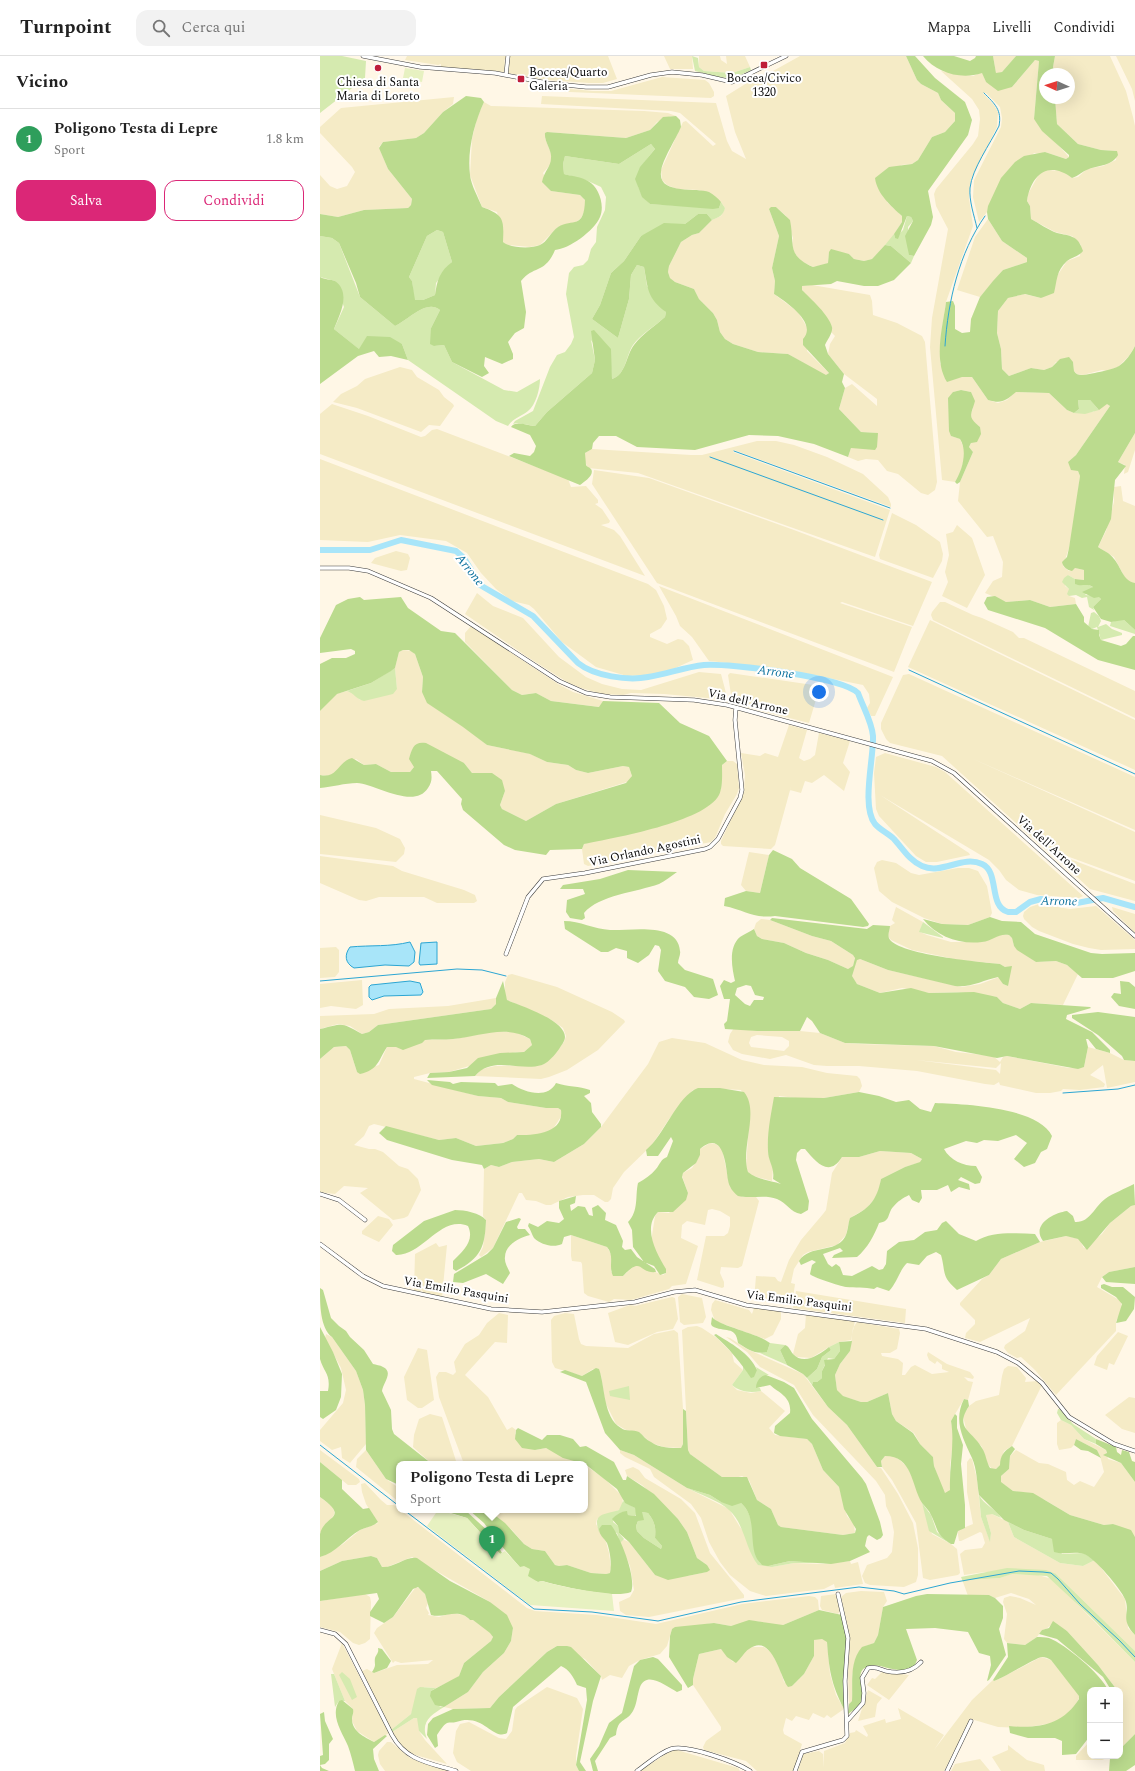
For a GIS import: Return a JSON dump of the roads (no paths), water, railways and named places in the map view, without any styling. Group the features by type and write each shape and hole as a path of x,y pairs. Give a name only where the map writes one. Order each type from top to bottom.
{"street":[{"path":"363,56 395,63 448,71 506,75 547,83 586,87 608,87 651,75 672,72 702,75 732,82 786,56"},
{"path":"506,75 508,56"},
{"path":"772,56 774,62"},
{"name":"Via dell'Arrone","path":"320,568 349,568 368,571 431,598 559,681 582,692 610,698 694,700 736,708 932,762 954,773 1135,936"},
{"name":"Via Orlando Agostini","path":"506,954 528,897 544,879 585,873 704,849 714,843 740,798 742,790 735,718 736,708"},
{"path":"320,1194 339,1200 365,1220"},
{"name":"Via Emilio Pasquini","path":"320,1244 363,1276 383,1286 491,1309 542,1312 635,1302 669,1293 692,1290 706,1292 746,1305 926,1329 997,1352 1018,1363 1042,1383 1070,1417 1114,1444 1135,1451"},
{"path":"795,1771 802,1752 846,1738 847,1721 845,1681 848,1638 838,1594"},
{"path":"320,1630 336,1634 346,1644 392,1735 401,1748 419,1760 456,1771"},
{"path":"847,1721 863,1703 864,1694 862,1678 868,1668 872,1667 887,1671 907,1672 916,1668 921,1662"},
{"path":"947,1771 971,1721"},
{"path":"637,1771 666,1751 678,1748 732,1762 750,1771"}],"water":[{"path":"410,942 415,952 414,962 409,966 385,965 354,968 346,959 350,947 403,944"},
{"path":"437,942 437,964 420,965 421,943"},
{"path":"410,981 420,983 423,992 421,995 384,996 372,1000 369,997 369,987 371,985"}],"waterway":[{"path":"977,228 970,198 971,181 999,126 1000,120 997,108 984,93"},
{"path":"945,346 949,312 956,278 968,246 985,216"},
{"path":"734,451 890,508"},
{"path":"710,457 883,520"},
{"name":"Arrone","path":"320,550 370,550 401,540 456,551 464,558 480,585 533,616 578,663 602,674 621,678 640,678 704,665 736,666 784,672 848,687 858,693 869,720 873,736 868,794 871,816 875,824 894,839 914,861 922,866 930,868 944,867 967,862 982,864 991,874 998,903 1002,909 1008,912 1016,912 1030,902 1041,899 1077,903 1103,898 1135,907"},
{"path":"909,670 1135,774"},
{"path":"320,981 457,969 482,970 506,976"},
{"path":"1063,1093 1118,1089 1135,1085"},
{"path":"320,1445 396,1504"},
{"path":"408,1513 534,1609 592,1612 658,1621 741,1602 859,1587 894,1591 904,1594 950,1583 1019,1571 1043,1572 1051,1573 1058,1579 1080,1604 1135,1657"}],"place":[{"name":"Boccea/Civico 1320","path":"764,65"},
{"name":"Chiesa di Santa Maria di Loreto","path":"378,68"},
{"name":"Boccea/Quarto Galeria","path":"521,79"},
{"name":"Poligono Testa di Lepre","path":"492,1559"}]}
